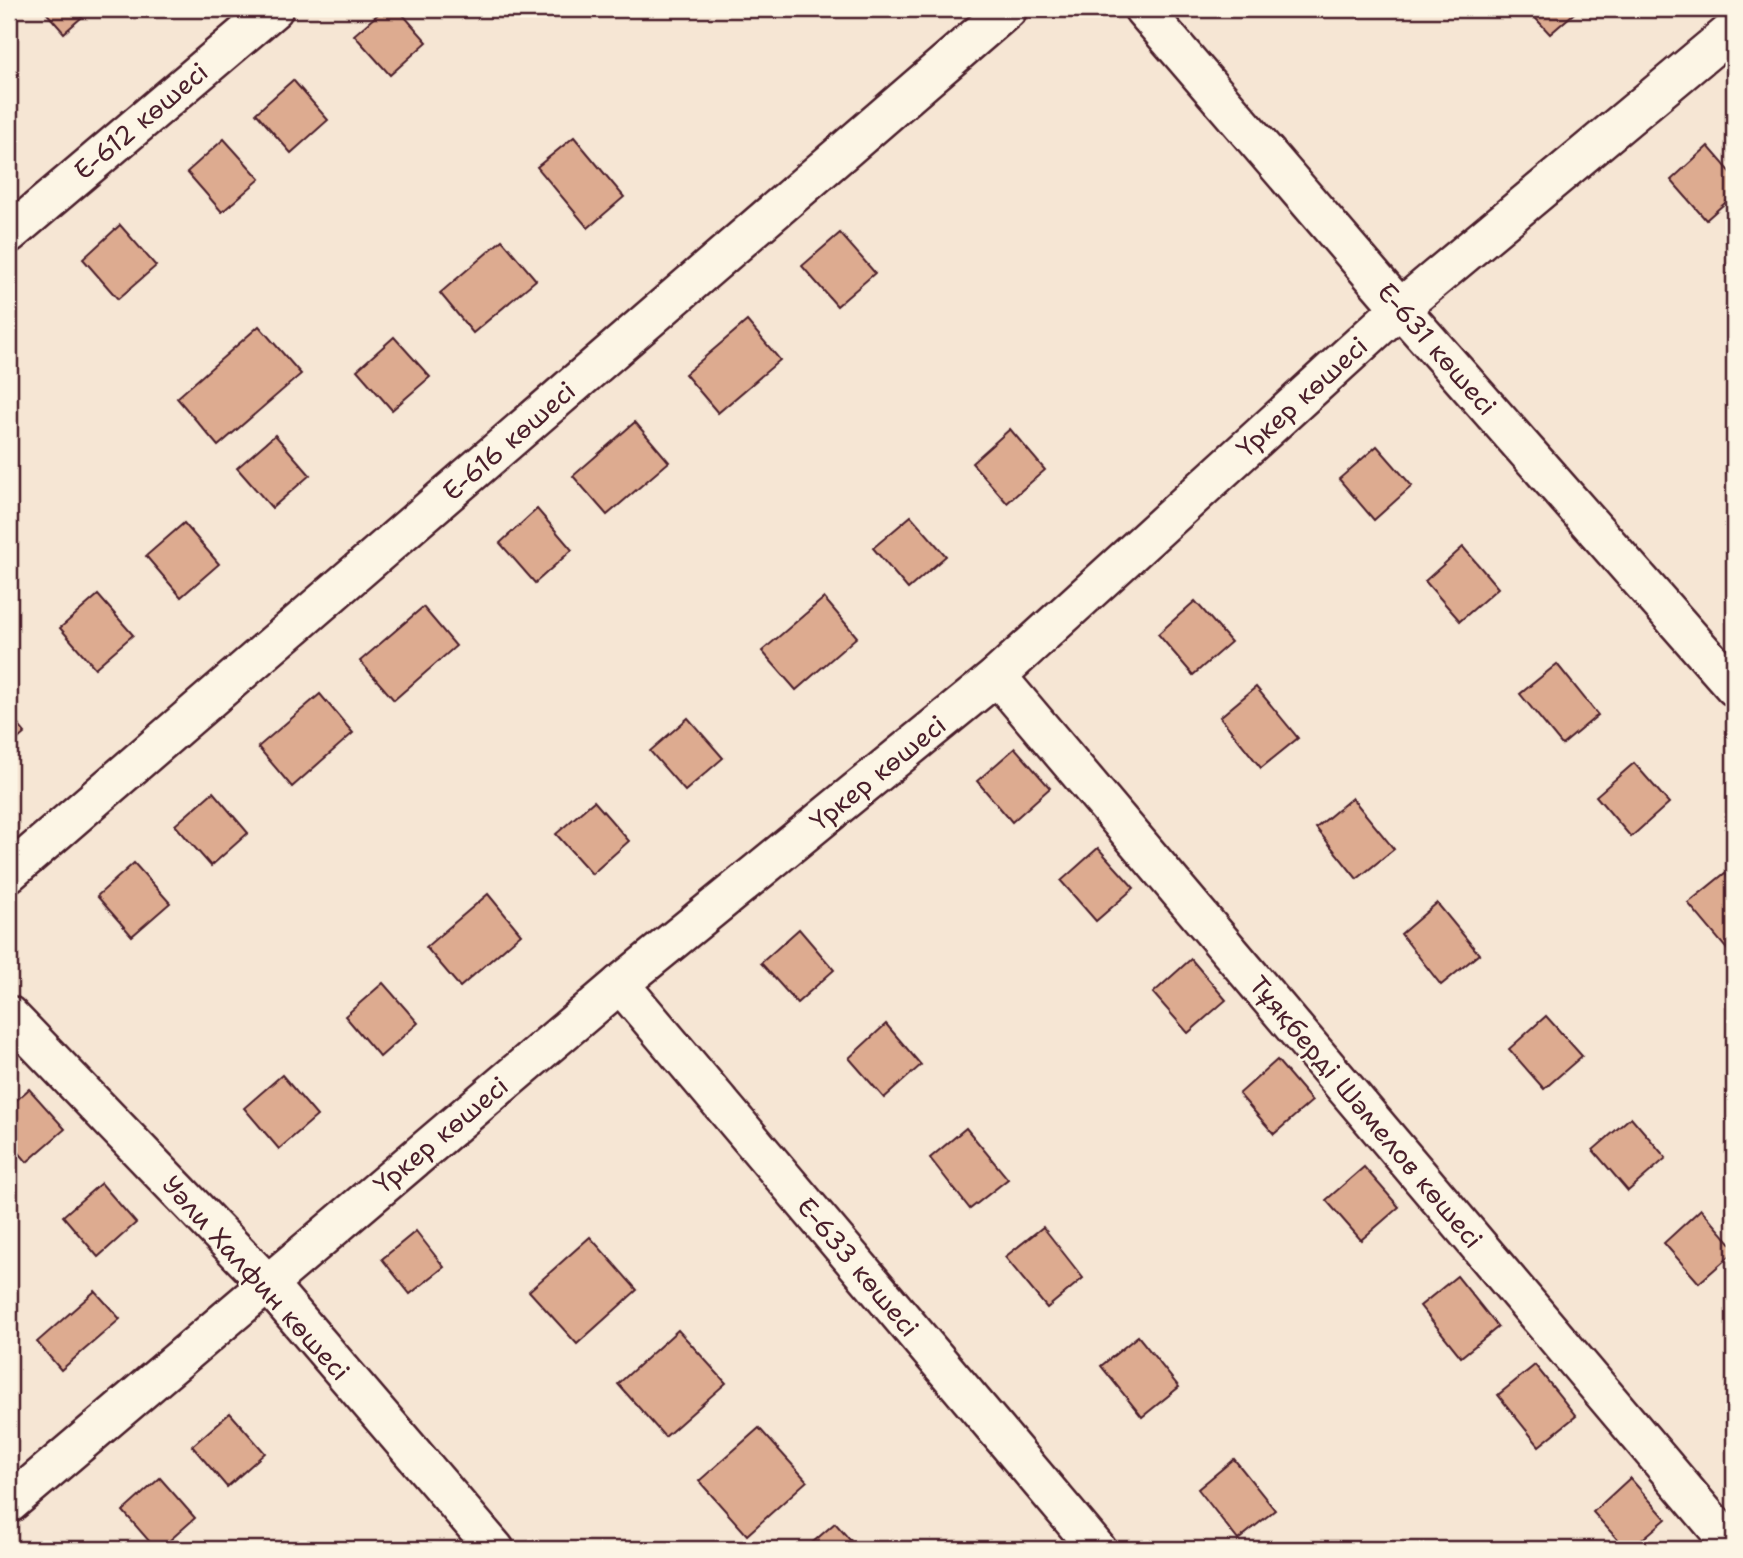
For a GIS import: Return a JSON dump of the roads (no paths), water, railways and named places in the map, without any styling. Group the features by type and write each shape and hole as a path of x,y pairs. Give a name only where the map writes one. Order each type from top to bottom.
{"street":[{"name":"Е-612 көшесі","path":"9,234 274,9"},
{"name":"Е-616 көшесі","path":"9,873 1008,9"},
{"name":"Е-631 көшесі","path":"1143,9 1400,308 1732,679"},
{"name":"Үркер көшесі","path":"9,1504 620,984 997,676 1400,308 1734,29"},
{"name":"Тұяқберді Шәмелов көшесі","path":"997,676 1734,1548"},
{"name":"Е-633 көшесі","path":"620,984 1097,1549"},
{"name":"Уәли Халфин көшесі","path":"9,1015 267,1283 495,1549"}]}
